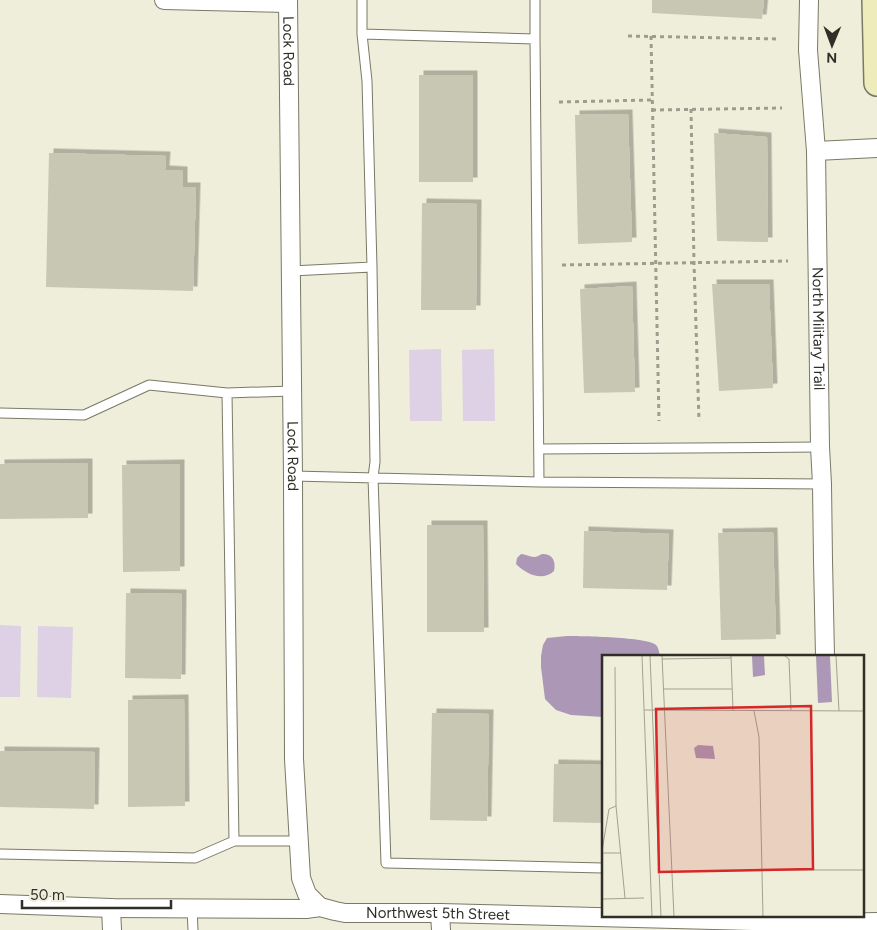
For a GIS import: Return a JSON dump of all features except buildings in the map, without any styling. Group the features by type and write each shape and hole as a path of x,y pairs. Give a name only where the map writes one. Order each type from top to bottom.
{"street":[{"path":"164,0 288,2"},
{"name":"North Military Trail","path":"810,0 808,50 816,151 825,655"},
{"path":"875,0 877,83"},
{"name":"Lock Road","path":"288,2 294,759 301,878 304,888 320,907"},
{"path":"816,151 877,148"},
{"name":"Northwest 5th Street","path":"0,904 111,908 306,909 320,907 345,913 441,922 877,922"},
{"path":"111,908 112,930"}],"lane":[{"path":"362,0 362,34 367,81 372,267 374,477 386,863 602,868"},
{"path":"536,0 539,482"},
{"path":"362,34 535,38"},
{"path":"291,271 372,267"},
{"path":"0,413 84,415 149,385 227,394 292,391"},
{"path":"227,394 234,841"},
{"path":"538,449 820,447"},
{"path":"293,476 539,482 822,484"},
{"path":"0,854 195,858 234,841 298,841"},
{"path":"192,908 193,930"}],"path":[{"path":"628,36 779,39"},
{"path":"651,36 659,421"},
{"path":"559,102 652,100"},
{"path":"652,110 782,108"},
{"path":"692,109 698,420"},
{"path":"562,265 788,261"}],"shaded area":[{"path":"441,349 442,421 410,421 409,350"},
{"path":"494,349 495,421 463,421 462,350"},
{"path":"521,554 534,557 542,554 549,555 555,564 554,571 544,576 529,574 516,564 517,558"},
{"path":"0,625 21,626 20,697 0,697"},
{"path":"38,626 73,627 71,698 37,697"},
{"path":"567,636 641,640 656,645 660,655 602,655 602,717 571,715 556,710 545,699 541,656 543,645 547,638"}]}
